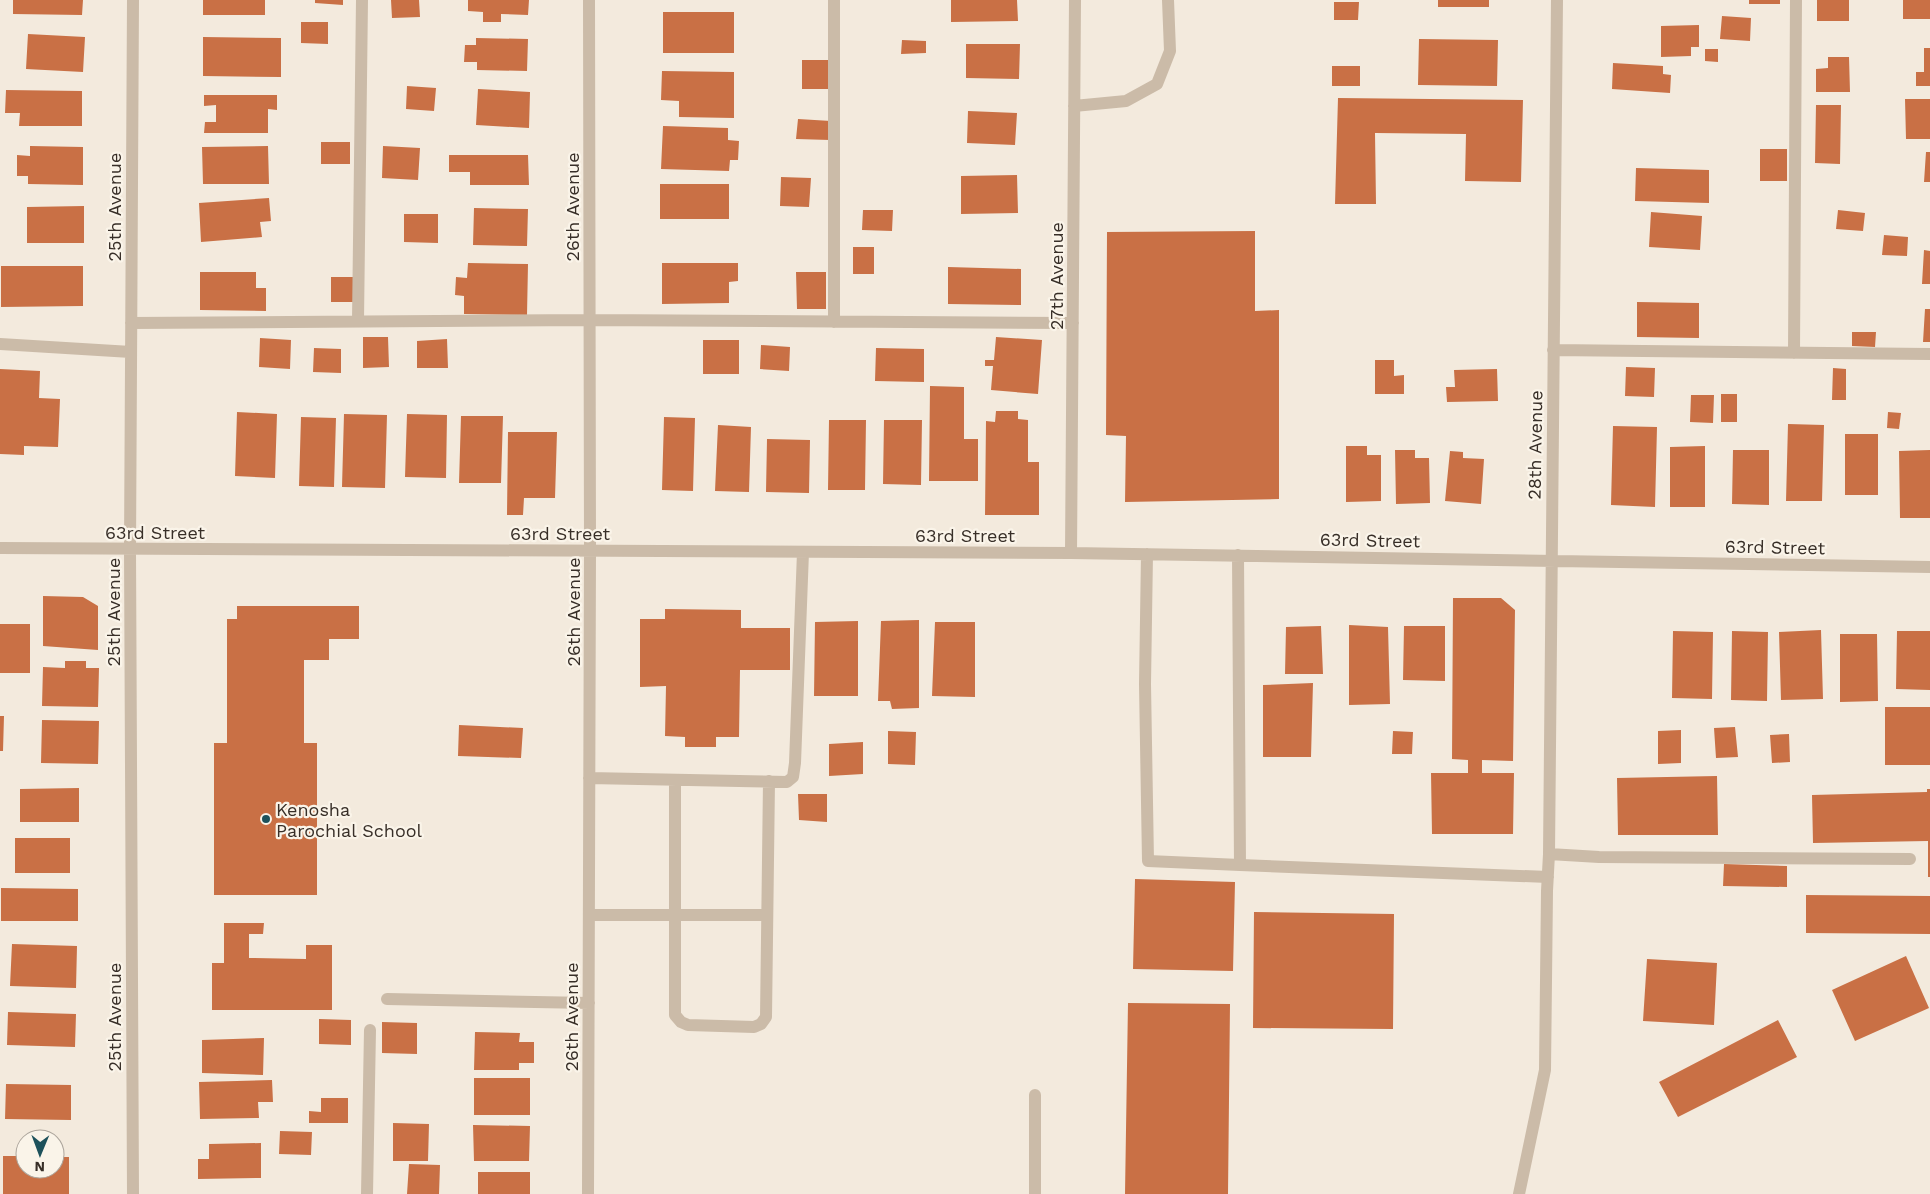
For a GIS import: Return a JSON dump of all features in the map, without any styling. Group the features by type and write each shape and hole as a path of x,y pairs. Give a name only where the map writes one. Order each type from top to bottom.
{"street":[{"name":"25th Avenue","path":"132,0 130,550 133,1194"},
{"path":"358,321 362,0"},
{"name":"26th Avenue","path":"588,1194 589,0"},
{"path":"834,0 834,322"},
{"name":"27th Avenue","path":"1071,553 1075,0"},
{"path":"1074,106 1126,101 1157,84 1170,51 1168,0"},
{"name":"28th Avenue","path":"1519,1194 1545,1070 1547,891 1550,854 1557,0"},
{"path":"1794,353 1796,0"},
{"path":"131,323 590,320 1073,323"},
{"path":"0,344 131,352"},
{"path":"1553,350 1930,354"},
{"name":"63rd Street","path":"0,548 1071,553 1930,568"},
{"path":"589,778 787,782 793,777 803,552"},
{"path":"1147,554 1145,684 1148,861 1548,877"},
{"path":"1238,556 1240,865"},
{"path":"675,780 675,1015 688,1026 754,1027 761,1024 766,1017 769,782"},
{"path":"1550,854 1599,857 1910,859"},
{"path":"589,915 767,915"},
{"path":"387,999 589,1003"},
{"path":"367,1194 370,1030"},
{"path":"1035,1095 1035,1194"}],"building":[{"path":"13,0 83,0 82,15 13,14"},
{"path":"203,0 265,0 265,15 203,15"},
{"path":"315,0 343,0 343,5 315,3"},
{"path":"391,0 419,0 420,17 392,18"},
{"path":"468,0 529,0 528,15 501,14 501,22 483,22 483,12 468,11"},
{"path":"951,0 1017,0 1018,21 951,22"},
{"path":"1438,0 1489,0 1489,7 1438,7"},
{"path":"1749,0 1780,0 1780,4 1749,4"},
{"path":"1817,0 1849,0 1849,21 1817,21"},
{"path":"1903,0 1930,0 1930,19 1903,19"},
{"path":"1334,2 1359,2 1358,20 1334,20"},
{"path":"663,12 734,12 734,53 663,53"},
{"path":"1722,16 1751,18 1750,41 1720,39"},
{"path":"301,22 328,22 328,44 301,43"},
{"path":"1699,25 1699,47 1691,47 1691,56 1661,57 1661,26"},
{"path":"28,34 85,37 83,72 26,69"},
{"path":"203,37 281,38 281,77 203,76"},
{"path":"476,38 528,39 527,71 477,70 477,62 464,62 465,45 476,45"},
{"path":"1419,39 1498,40 1497,86 1418,85"},
{"path":"902,40 926,41 926,53 901,54"},
{"path":"966,44 1020,44 1019,79 966,78"},
{"path":"1924,48 1930,48 1930,86 1916,86 1916,72 1924,72"},
{"path":"1705,49 1718,49 1718,62 1705,61"},
{"path":"1828,57 1849,57 1850,92 1816,92 1816,69 1828,68"},
{"path":"802,60 830,60 829,89 802,89"},
{"path":"1613,63 1663,66 1663,74 1671,75 1670,93 1612,89"},
{"path":"1332,66 1360,66 1360,86 1332,86"},
{"path":"662,71 734,72 734,118 679,117 679,101 661,100"},
{"path":"407,86 436,88 434,111 406,109"},
{"path":"478,89 530,92 529,128 476,125"},
{"path":"6,90 82,91 82,126 19,126 20,113 5,113"},
{"path":"204,95 277,95 277,110 268,109 268,133 204,133 205,122 216,122 216,105 204,106"},
{"path":"1338,98 1523,100 1521,182 1465,181 1466,134 1375,133 1376,204 1335,204"},
{"path":"1905,99 1930,99 1930,139 1906,139"},
{"path":"1816,105 1841,105 1840,164 1815,163"},
{"path":"968,111 1017,113 1015,145 967,143"},
{"path":"798,119 831,121 830,140 796,139"},
{"path":"663,126 728,128 728,140 739,141 738,160 730,160 729,171 661,169"},
{"path":"321,142 350,142 350,164 321,164"},
{"path":"30,146 83,147 83,185 28,184 28,176 17,176 17,155 30,156"},
{"path":"268,146 269,184 203,184 202,147"},
{"path":"383,146 420,148 418,180 382,178"},
{"path":"1760,149 1787,149 1787,181 1760,181"},
{"path":"1926,152 1930,152 1930,182 1924,182"},
{"path":"449,155 528,155 529,185 470,185 470,172 449,172"},
{"path":"1636,168 1709,170 1709,203 1635,201"},
{"path":"1017,175 1018,213 961,214 961,176"},
{"path":"781,177 811,178 809,207 780,206"},
{"path":"660,184 729,184 729,219 660,219"},
{"path":"269,198 271,221 260,222 262,237 201,242 199,203"},
{"path":"84,206 84,243 27,243 27,207"},
{"path":"474,208 528,209 527,246 473,245"},
{"path":"863,210 893,210 892,231 862,230"},
{"path":"1838,210 1865,213 1863,231 1836,229"},
{"path":"1651,212 1702,216 1700,250 1649,247"},
{"path":"404,214 438,214 438,243 404,242"},
{"path":"1255,231 1255,311 1279,310 1279,499 1125,502 1126,436 1106,435 1107,232"},
{"path":"1884,235 1908,237 1907,256 1882,255"},
{"path":"853,247 874,247 874,274 853,274"},
{"path":"1924,250 1930,251 1930,284 1922,284"},
{"path":"468,263 528,264 527,315 464,314 464,296 455,295 456,277 467,278"},
{"path":"662,263 738,263 738,281 729,282 729,303 662,304"},
{"path":"1,266 83,266 83,306 1,307"},
{"path":"948,267 1021,269 1021,305 948,304"},
{"path":"200,272 256,272 256,288 266,288 266,311 200,310"},
{"path":"796,272 826,272 826,309 797,309"},
{"path":"331,277 353,277 353,302 331,302"},
{"path":"1637,302 1699,303 1699,338 1637,337"},
{"path":"1925,309 1930,309 1930,342 1923,342"},
{"path":"1852,332 1876,332 1875,347 1852,346"},
{"path":"363,337 388,337 389,367 363,368"},
{"path":"996,337 1042,340 1038,394 991,390 993,366 985,366 985,360 994,360"},
{"path":"260,338 291,340 290,369 259,367"},
{"path":"447,339 448,368 417,368 417,341"},
{"path":"703,340 739,340 739,374 703,374"},
{"path":"761,345 790,347 789,371 760,369"},
{"path":"314,348 341,349 341,373 313,372"},
{"path":"876,348 924,349 924,382 875,381"},
{"path":"1375,360 1394,360 1394,376 1404,375 1404,394 1375,394"},
{"path":"1626,367 1655,368 1654,397 1625,396"},
{"path":"1833,368 1846,369 1846,400 1832,400"},
{"path":"0,369 40,371 39,398 60,399 58,447 24,446 24,455 0,454"},
{"path":"1497,369 1498,401 1447,402 1446,387 1455,387 1454,370"},
{"path":"930,386 964,387 964,439 978,439 978,481 929,481"},
{"path":"1721,394 1737,394 1737,422 1721,422"},
{"path":"1691,395 1714,395 1713,423 1690,422"},
{"path":"996,411 1018,411 1018,419 1028,420 1028,462 1039,462 1039,515 985,515 986,421 995,422"},
{"path":"237,412 277,414 275,478 235,476"},
{"path":"1888,412 1901,413 1899,429 1887,428"},
{"path":"344,414 387,415 385,488 342,487"},
{"path":"407,414 447,415 446,478 405,477"},
{"path":"461,416 503,416 501,483 459,483"},
{"path":"301,417 336,418 334,487 299,486"},
{"path":"664,417 695,418 693,491 662,490"},
{"path":"829,420 866,420 865,490 828,490"},
{"path":"884,420 922,420 921,485 883,484"},
{"path":"1788,424 1824,425 1822,501 1786,501"},
{"path":"718,425 751,427 749,492 715,491"},
{"path":"1613,426 1657,427 1655,507 1611,505"},
{"path":"508,432 557,432 555,498 524,498 523,515 507,515"},
{"path":"1845,434 1878,434 1878,495 1845,495"},
{"path":"767,439 810,440 809,493 766,492"},
{"path":"1346,446 1367,446 1367,455 1381,455 1381,501 1346,502"},
{"path":"1705,446 1705,507 1670,507 1670,447"},
{"path":"1395,450 1415,450 1415,458 1429,458 1430,503 1396,504"},
{"path":"1733,450 1769,450 1769,505 1732,504"},
{"path":"1930,450 1930,518 1900,518 1899,451"},
{"path":"1450,451 1463,452 1463,458 1484,459 1481,504 1445,501"},
{"path":"43,596 83,597 98,606 98,650 43,646"},
{"path":"1453,598 1501,598 1515,610 1513,761 1482,760 1482,773 1514,773 1513,834 1432,834 1431,773 1468,773 1468,760 1452,759"},
{"name":"Kenosha Parochial School","path":"237,606 359,606 359,639 329,639 329,660 304,660 304,743 317,743 317,895 214,895 214,743 227,743 227,619 237,619"},
{"path":"665,609 741,610 741,628 790,628 790,670 740,670 739,737 716,737 716,747 685,747 685,737 665,736 666,686 640,687 640,619 665,619"},
{"path":"919,620 919,708 892,709 890,701 878,701 881,621"},
{"path":"858,621 858,696 814,696 815,622"},
{"path":"935,622 975,622 975,697 932,696"},
{"path":"0,624 30,624 30,673 0,673"},
{"path":"1349,625 1388,627 1390,704 1349,705"},
{"path":"1321,626 1323,674 1285,674 1286,627"},
{"path":"1404,626 1445,626 1445,681 1403,680"},
{"path":"1821,630 1823,699 1781,700 1779,632"},
{"path":"1673,631 1713,632 1712,699 1672,698"},
{"path":"1732,631 1768,632 1767,701 1731,700"},
{"path":"1897,631 1930,631 1930,690 1896,689"},
{"path":"1840,634 1877,634 1878,701 1840,702"},
{"path":"65,661 86,661 86,668 99,668 98,707 42,706 43,667 65,668"},
{"path":"1313,683 1311,757 1263,757 1263,685"},
{"path":"1885,707 1930,707 1930,765 1885,765"},
{"path":"0,716 4,716 3,751 0,751"},
{"path":"42,720 99,721 98,764 41,763"},
{"path":"459,725 523,728 521,758 458,756"},
{"path":"1735,727 1738,757 1716,758 1714,728"},
{"path":"1681,730 1681,763 1658,764 1658,731"},
{"path":"888,731 916,732 915,765 888,764"},
{"path":"1393,731 1413,732 1412,754 1392,754"},
{"path":"1789,734 1790,762 1772,763 1770,735"},
{"path":"863,742 863,774 829,776 829,744"},
{"path":"1717,776 1718,835 1618,835 1617,778"},
{"path":"79,788 79,822 20,822 20,789"},
{"path":"1927,789 1930,789 1930,877 1928,877 1928,841 1813,843 1812,795 1927,792"},
{"path":"798,794 827,794 827,822 799,820"},
{"path":"15,838 70,838 70,873 15,873"},
{"path":"1724,864 1787,866 1787,887 1723,886"},
{"path":"1135,879 1235,882 1233,971 1133,969"},
{"path":"1,888 78,889 78,921 1,921"},
{"path":"1806,895 1930,896 1930,934 1806,933"},
{"path":"1254,912 1394,914 1393,1029 1253,1028"},
{"path":"224,923 264,923 263,934 249,934 249,958 306,959 306,945 332,945 332,1010 212,1010 212,963 224,963"},
{"path":"12,944 77,946 76,988 10,986"},
{"path":"1906,956 1929,1008 1855,1041 1832,990"},
{"path":"1647,959 1717,963 1714,1025 1643,1021"},
{"path":"1128,1003 1230,1004 1228,1194 1125,1194"},
{"path":"8,1012 76,1014 75,1047 7,1045"},
{"path":"319,1019 351,1020 351,1045 319,1044"},
{"path":"1778,1020 1797,1057 1678,1117 1659,1082"},
{"path":"382,1022 417,1023 417,1054 382,1053"},
{"path":"475,1032 520,1033 519,1042 534,1042 534,1063 519,1063 519,1070 474,1070"},
{"path":"264,1038 263,1075 202,1073 202,1040"},
{"path":"474,1078 530,1078 530,1115 474,1115"},
{"path":"272,1080 273,1102 258,1102 259,1118 200,1119 199,1082"},
{"path":"6,1084 71,1085 71,1120 5,1119"},
{"path":"321,1098 348,1098 348,1123 309,1123 309,1111 321,1112"},
{"path":"393,1123 429,1124 428,1161 393,1161"},
{"path":"473,1125 530,1126 529,1161 474,1161"},
{"path":"280,1131 312,1132 311,1155 279,1154"},
{"path":"261,1143 261,1178 198,1179 198,1159 209,1159 209,1144"},
{"path":"3,1156 15,1156 15,1179 65,1179 65,1157 69,1157 69,1194 3,1194"},
{"path":"409,1164 440,1165 439,1194 407,1194"},
{"path":"478,1172 530,1172 530,1194 478,1194"}],"place":[{"name":"Kenosha Parochial School","path":"266,819"}]}
